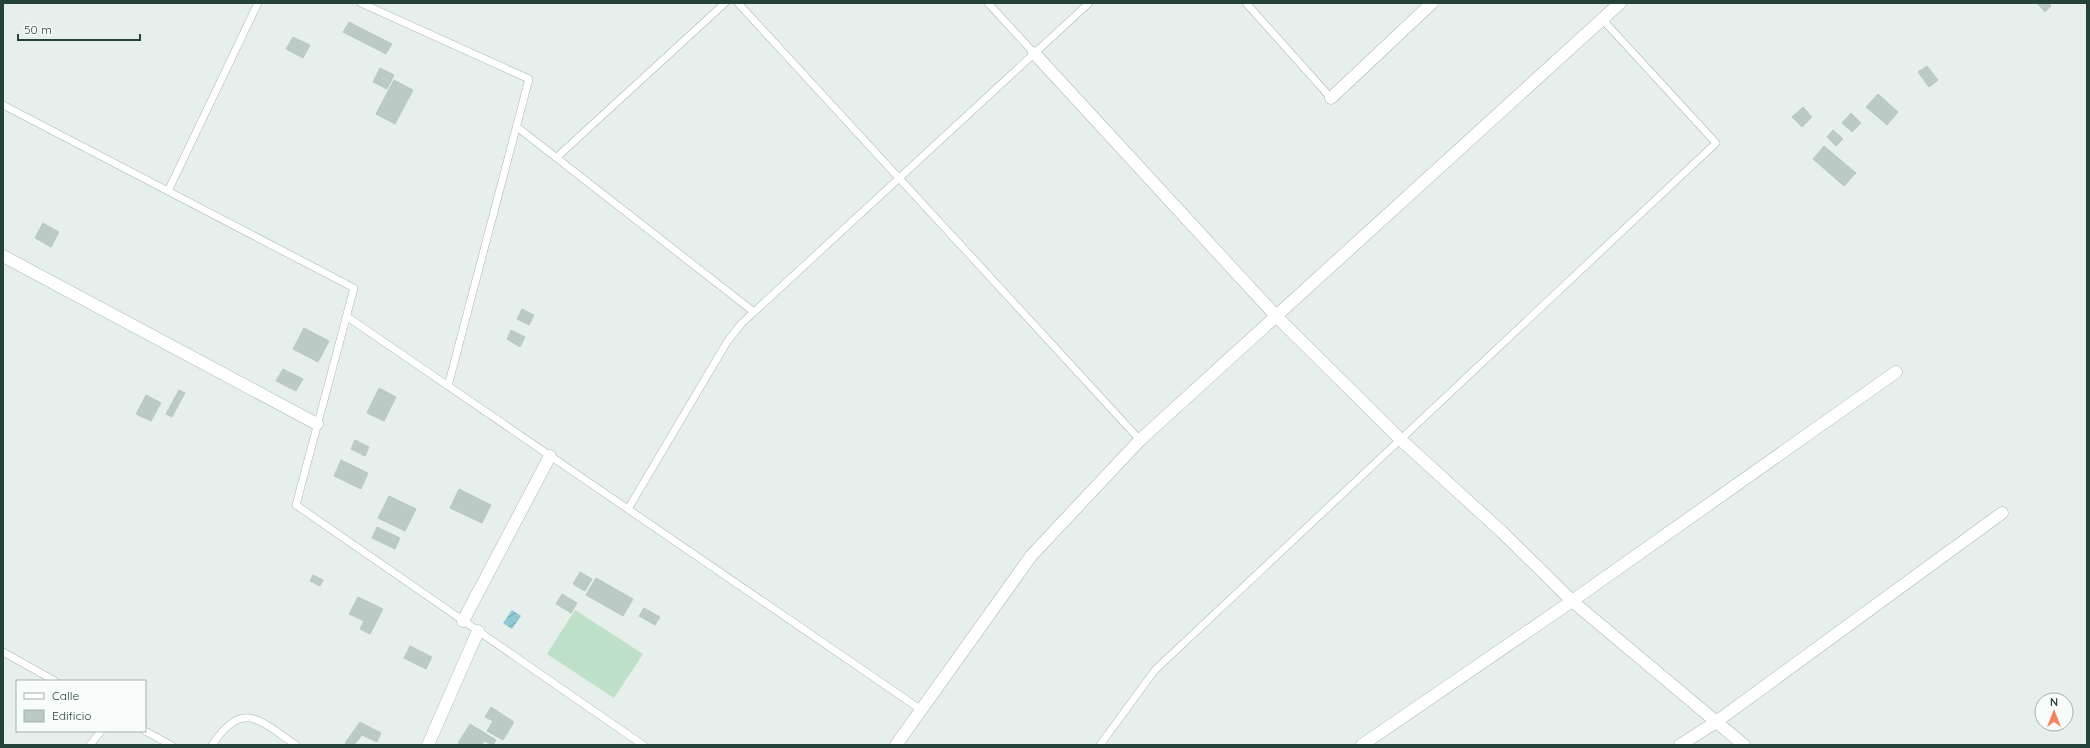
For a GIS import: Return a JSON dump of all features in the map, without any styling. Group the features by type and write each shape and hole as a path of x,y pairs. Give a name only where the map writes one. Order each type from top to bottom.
{"street":[{"path":"1332,98 1432,3"},
{"path":"896,745 920,709 1031,556 1140,440 1620,3"},
{"path":"1034,53 1276,316 1401,440 1502,532 1572,600 1744,745"},
{"path":"3,256 318,424"},
{"path":"1362,745 1572,600 1896,372"},
{"path":"463,621 550,456"},
{"path":"1680,745 1716,722 2002,513"},
{"path":"428,745 478,631"}],"lane":[{"path":"168,191 258,3"},
{"path":"361,3 529,79 448,386"},
{"path":"557,157 724,3"},
{"path":"738,3 1140,440"},
{"path":"988,3 1034,53"},
{"path":"628,509 727,342 741,324 1089,3"},
{"path":"1246,3 1332,98"},
{"path":"1100,745 1155,670 1716,143 1602,19"},
{"path":"3,105 354,288 296,505 643,745"},
{"path":"517,127 754,312"},
{"path":"346,316 920,709"},
{"path":"3,652 53,680"},
{"path":"212,745 228,724 239,718 246,717 263,723 296,745"},
{"path":"90,745 100,732"},
{"path":"146,732 171,745"}],"green space":[{"path":"575,610 643,654 614,698 547,654"}],"water":[{"path":"512,610 521,616 512,629 503,623"}],"building":[{"path":"2048,3 2051,6 2045,12 2038,4"},
{"path":"349,22 392,44 386,54 343,32"},
{"path":"293,37 310,45 303,58 286,49"},
{"path":"1927,66 1938,80 1929,87 1918,72"},
{"path":"380,68 394,75 387,89 373,82"},
{"path":"394,80 413,90 395,124 376,114"},
{"path":"1878,94 1898,112 1887,125 1866,107"},
{"path":"1803,107 1812,117 1802,127 1792,117"},
{"path":"1851,113 1861,123 1852,132 1842,123"},
{"path":"1833,130 1843,139 1836,146 1827,137"},
{"path":"1824,146 1856,173 1844,186 1813,159"},
{"path":"43,223 59,232 51,247 35,238"},
{"path":"522,309 534,315 529,325 517,319"},
{"path":"304,328 329,341 318,362 293,349"},
{"path":"511,330 525,337 520,347 507,339"},
{"path":"283,369 303,379 296,391 276,381"},
{"path":"379,388 396,397 384,421 367,413"},
{"path":"179,390 185,393 172,417 166,414"},
{"path":"146,395 161,403 151,421 136,414"},
{"path":"355,440 369,447 365,456 351,449"},
{"path":"341,460 368,473 361,489 334,476"},
{"path":"459,489 491,505 482,523 450,508"},
{"path":"389,496 416,509 405,531 378,518"},
{"path":"377,527 400,538 395,549 372,538"},
{"path":"580,572 592,579 585,591 573,584"},
{"path":"313,575 323,580 320,586 310,581"},
{"path":"596,578 633,599 623,616 586,595"},
{"path":"562,594 577,603 571,613 556,604"},
{"path":"358,597 383,609 370,634 360,629 364,621 349,614"},
{"path":"644,608 660,617 655,625 639,616"},
{"path":"410,646 432,657 426,669 404,658"},
{"path":"491,707 514,722 503,740 487,731 493,721 485,717"},
{"path":"360,722 381,733 377,742 362,735 354,745 348,745 345,743"},
{"path":"470,724 496,740 493,745 484,741 482,745 462,745 458,743"}]}
